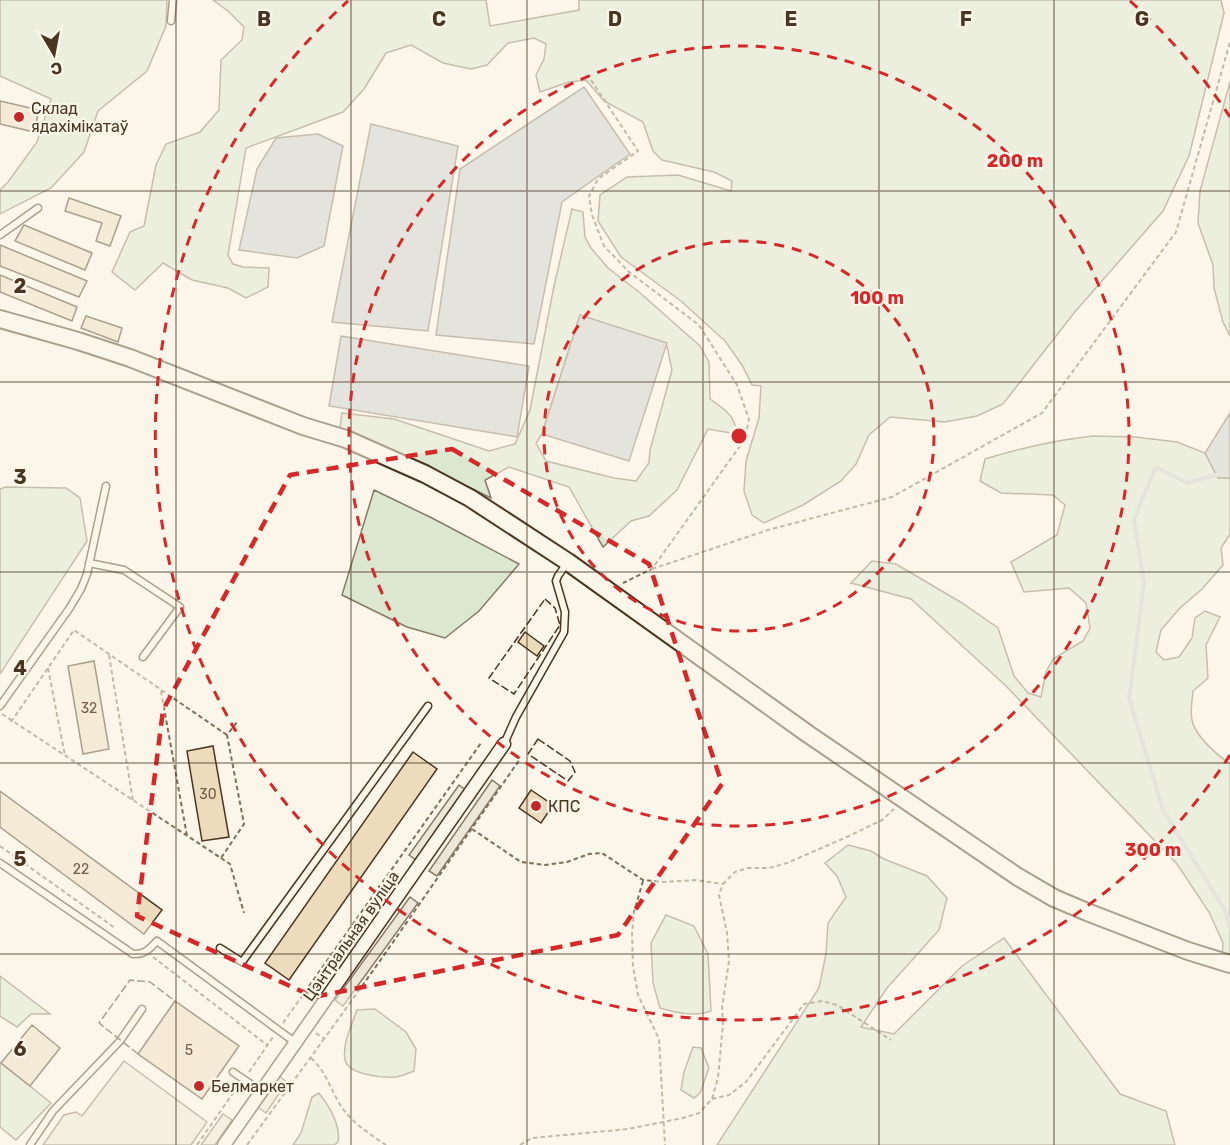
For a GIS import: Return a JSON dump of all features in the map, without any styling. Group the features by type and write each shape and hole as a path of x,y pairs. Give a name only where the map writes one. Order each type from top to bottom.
{"street":[{"path":"0,319 130,358 303,426 356,444 425,474 470,498 568,562 904,801 1018,877 1054,898 1087,912 1188,951 1230,964"},
{"name":"Цэнтральная вуліца","path":"224,1145 504,744"}],"lane":[{"path":"171,21 173,0"},
{"path":"0,235 38,208"},
{"path":"0,706 76,599 87,574 106,486"},
{"path":"504,744 516,717 564,632 565,612 556,580 568,562"},
{"path":"89,563 124,570 180,607 143,657"},
{"path":"220,948 242,962 428,706"},
{"path":"0,863 133,954 140,955 157,941 296,1043"},
{"path":"30,1145 53,1111 120,1041 142,1009"},
{"path":"233,1072 261,1092"}],"path":[{"path":"607,591 652,569 768,530 892,497 1042,413 1176,232 1230,42"},
{"path":"591,80 638,151 598,179 589,196 592,215 604,246 629,272 699,325 737,385 749,419 745,438 652,569"},
{"path":"11,722 74,630 227,735 244,824 220,858"},
{"path":"109,654 133,801"},
{"path":"48,668 65,756"},
{"path":"161,690 187,836"},
{"path":"0,712 11,722 230,864 244,913"},
{"path":"227,735 237,722"},
{"path":"197,1145 481,743"},
{"path":"247,1145 520,759 504,744"},
{"path":"520,1145 532,1138 628,1129 699,1113 712,1099 718,1078 723,1024 722,1008 729,961 727,933 719,895 723,884 735,873 748,868 769,868 787,863 849,836 882,820 904,801"},
{"path":"472,829 521,862 545,865 602,853 643,880 664,882 695,880 723,884"},
{"path":"0,846 119,932"},
{"path":"643,880 634,912 633,966 638,995 659,1039 665,1145"},
{"path":"147,951 267,1045"},
{"path":"712,1099 729,1095 746,1082 804,1004 822,1001 837,1005 891,1040"},
{"path":"308,1027 324,1039"},
{"path":"310,1057 323,1071 343,1110 367,1132 386,1145"}],"highlighted area":[{"path":"452,449 649,564 722,784 618,935 314,997 137,916 163,710 290,475"}],"green space":[{"path":"0,0 167,0 166,26 147,71 98,111 84,152 51,188 0,214 0,190 37,142 51,99 0,76"},
{"path":"213,0 486,0 490,26 579,10 579,0 1221,0 1224,13 1189,156 1163,211 1074,313 1003,404 977,416 945,422 890,417 869,435 856,464 841,481 803,505 764,523 752,515 744,491 746,461 759,418 761,386 752,385 742,365 725,341 681,301 621,257 598,221 600,195 627,177 678,175 731,191 732,181 714,172 662,160 653,151 643,122 604,101 586,80 569,82 540,92 536,75 544,59 546,44 534,38 508,43 487,65 471,69 443,63 411,45 386,53 364,89 343,112 246,148 228,255 233,264 243,267 269,268 268,287 246,298 228,288 192,280 163,263 135,290 112,272 130,232 144,226 156,165 166,144 200,132 219,110 221,60 242,40 244,27"},
{"path":"1230,82 1230,336 1223,322 1214,288 1213,265 1198,223 1200,191"},
{"path":"572,209 583,212 585,237 608,268 700,346 709,362 710,399 728,413 736,427 737,434 708,429 677,490 649,516 631,521 603,547 569,487 509,467 485,480 491,498 438,472 365,444 340,428 342,413 394,419 489,451 515,444 530,410 554,286","holes":["580,315 667,346 672,370 650,450 649,463 636,481 614,478 546,461 536,443 542,434"]},
{"path":"1093,436 1135,437 1177,442 1205,453 1218,478 1230,478 1230,534 1221,548 1223,565 1161,630 1156,652 1164,660 1179,657 1192,638 1195,618 1205,611 1220,617 1206,645 1208,678 1193,691 1191,713 1194,726 1202,739 1230,764 1230,959 1222,956 1223,943 1209,912 1177,864 1005,685 911,599 851,583 872,561 896,564 962,603 998,628 1014,676 1028,693 1041,697 1046,672 1053,659 1083,641 1090,628 1086,603 1069,588 1024,592 1011,562 1057,535 1065,505 1053,495 1001,493 980,481 985,459 1039,445"},
{"path":"6,487 66,488 80,498 87,541 0,674 0,489"},
{"path":"374,490 519,564 479,611 445,638 407,627 342,595"},
{"path":"848,845 871,851 884,859 927,876 947,898 939,930 887,988 861,1027 894,1034 962,966 1004,938 1120,1094 1166,1111 1175,1145 717,1145 819,988 826,954 828,923 846,897 837,876 825,863"},
{"path":"666,915 694,926 708,954 711,1011 692,1014 660,1008 653,983 651,943"},
{"path":"0,976 50,1014 31,1014 17,1027 0,1016"},
{"path":"375,1009 406,1032 416,1049 414,1071 396,1077 383,1077 359,1072 348,1065 344,1054 345,1047 357,1010"},
{"path":"693,1047 701,1048 709,1068 700,1093 694,1098 681,1090 684,1072"},
{"path":"0,1062 51,1103 16,1140 0,1127"},
{"path":"319,1093 336,1122 338,1142 334,1145 293,1145 301,1133 312,1097"}],"shaded area":[{"path":"584,87 630,154 562,202 534,344 436,335 460,169"},
{"path":"371,124 458,146 428,331 332,322"},
{"path":"318,134 343,146 324,246 297,258 239,250 257,169 276,138"},
{"path":"580,315 667,343 629,461 542,434"},
{"path":"341,336 529,366 517,437 329,406"},
{"path":"1230,413 1230,478 1218,478 1205,453"},
{"path":"492,780 500,786 437,876 429,871"},
{"path":"459,785 468,792 418,861 409,855"},
{"path":"410,897 418,903 343,1006 335,1000"},
{"path":"124,1061 207,1122 191,1145 43,1145 64,1115 76,1112 82,1116"},
{"path":"279,1076 287,1082 266,1113 258,1107"},
{"path":"223,1114 232,1120 215,1145 201,1145"}],"building":[{"name":"Склад ядахімікатаў","path":"0,101 39,110 34,132 0,124"},
{"path":"69,198 121,216 110,246 96,241 102,223 65,211"},
{"path":"24,225 92,253 85,270 15,241"},
{"path":"0,245 87,281 79,297 0,266"},
{"path":"0,275 77,307 72,321 0,292"},
{"path":"86,316 122,328 118,342 81,328"},
{"path":"525,632 544,646 537,656 518,642"},
{"path":"94,661 109,749 83,754 68,666"},
{"path":"213,746 229,837 202,841 187,751"},
{"path":"413,752 437,769 289,980 265,963"},
{"name":"КПС","path":"531,790 553,805 541,823 519,808"},
{"path":"0,791 162,910 144,934 0,827"},
{"path":"175,1001 239,1046 202,1099 138,1054"},
{"path":"32,1025 60,1048 30,1086 1,1063"}],"waterway":[{"path":"1220,474 1187,483 1156,467 1134,519 1144,583 1129,698 1163,810 1227,914 1230,929"}],"fence":[{"path":"545,599 555,608 560,625 514,694 489,678 545,599"},
{"path":"538,739 570,761 575,772 568,781 528,754 538,739"},
{"path":"138,1054 99,1023 130,980 150,982 175,1001"}],"place":[{"name":"Склад ядахімікатаў","path":"19,117"},
{"name":"КПС","path":"536,806"},
{"name":"Белмаркет","path":"199,1086"}]}
